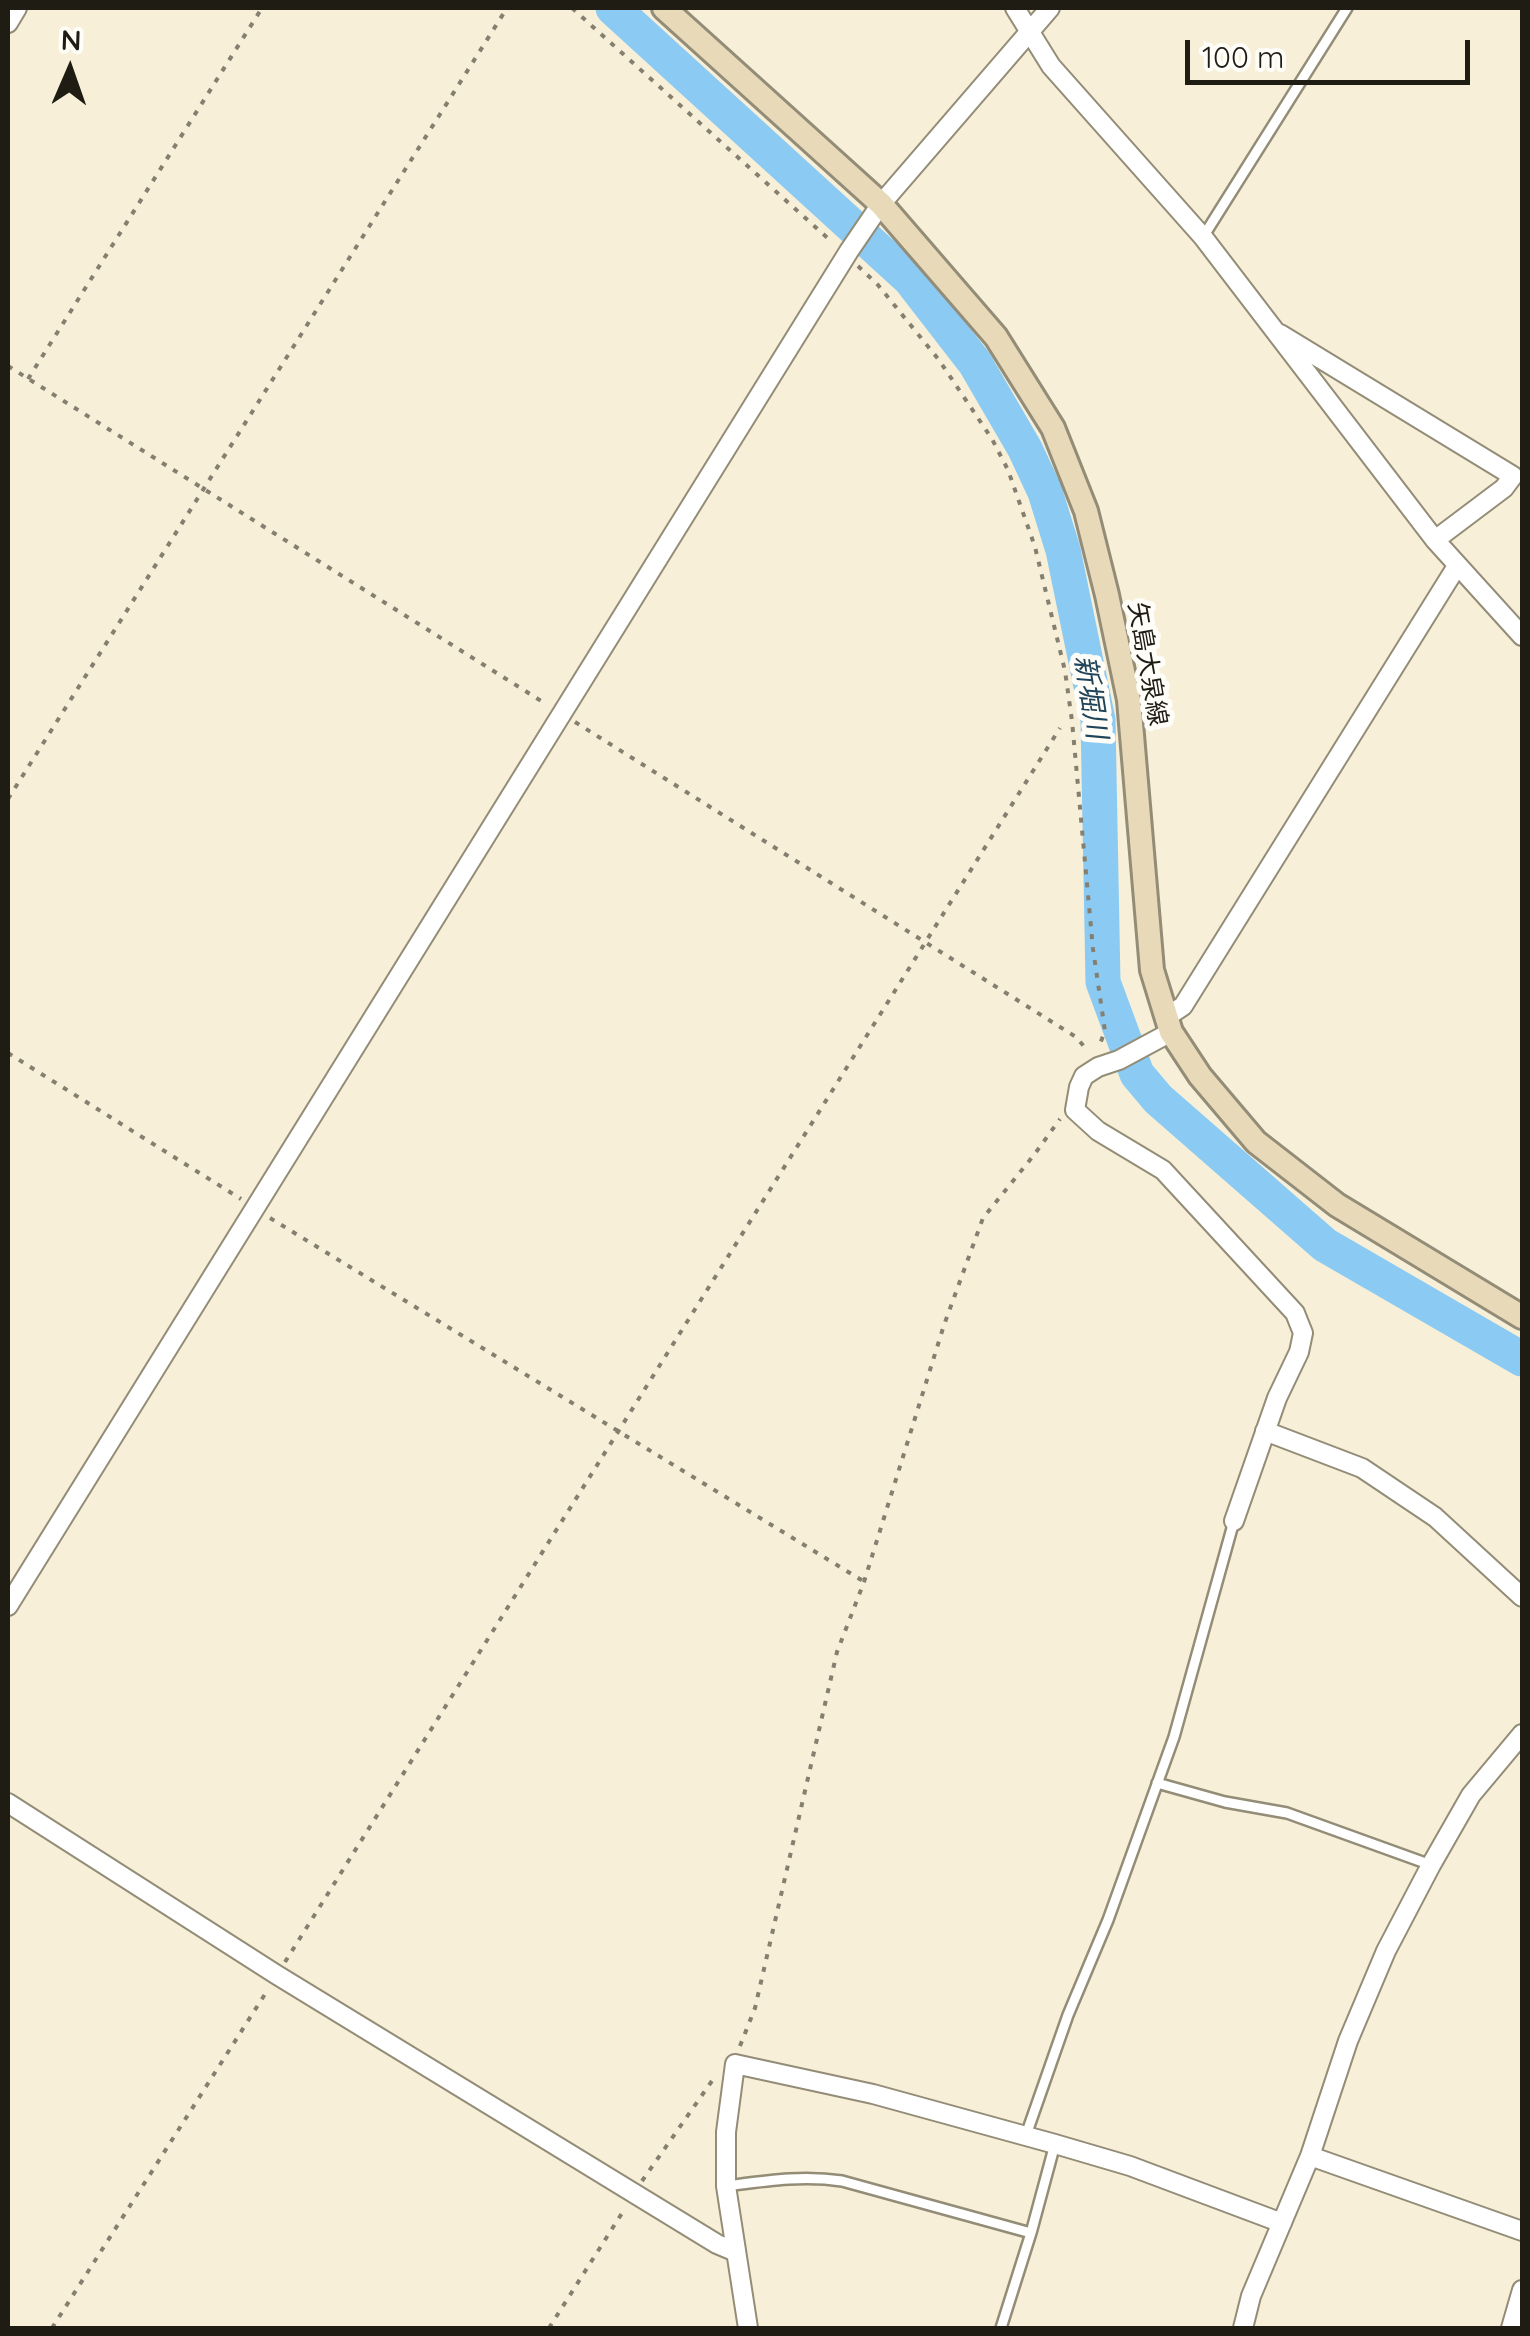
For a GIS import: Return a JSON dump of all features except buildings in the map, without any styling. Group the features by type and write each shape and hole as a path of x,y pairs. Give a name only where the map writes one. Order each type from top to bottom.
{"main road":[{"name":"矢島大泉線","path":"664,8 877,210 996,337 1053,428 1086,512 1129,700 1152,970 1166,1030 1256,1142 1337,1205 1522,1317"}],"street":[{"path":"8,22 17,8"},
{"path":"1015,8 1051,66 1202,237 1435,540 1522,636"},
{"path":"8,1606 848,253 877,210 1050,8"},
{"path":"1272,328 1512,476 1504,488 1435,540"},
{"path":"1234,1521 1303,1333 1295,1313 1162,1170 1098,1131 1075,1110 1078,1087 1084,1076 1119,1060 1166,1030 1184,1006 1458,566"},
{"path":"1265,1431 1362,1468 1435,1517 1522,1597"},
{"path":"1243,2328 1250,2296 1310,2156 1348,2041 1386,1951 1470,1795 1522,1734"},
{"path":"8,1803 277,1974 717,2244 736,2252"},
{"path":"748,2328 726,2186 726,2132 735,2064 846,2087 1056,2144 1130,2166 1282,2223"},
{"path":"1310,2156 1522,2231"},
{"path":"1510,2328 1522,2290"}],"lane":[{"path":"1202,237 1347,8"},
{"path":"1026,2136 1174,1737 1234,1521"},
{"path":"1157,1783 1225,1802 1288,1813 1431,1864"},
{"path":"1001,2328 1056,2144"},
{"path":"726,2186 786,2178 842,2181 1031,2234"}],"path":[{"path":"28,379 262,8"},
{"path":"8,799 507,8"},
{"path":"572,8 848,253 878,285 967,399 1008,470 1035,546 1065,671 1105,1030 1094,1059"},
{"path":"52,2328 1060,728"},
{"path":"8,1053 864,1582"},
{"path":"735,2064 755,2008 828,1683 864,1582 944,1324 983,1218 1066,1110 1075,1110"}],"waterway":[{"name":"新堀川","path":"613,8 910,279 975,363 1025,449 1045,492 1063,550 1098,720 1103,982 1137,1074 1158,1099 1325,1245 1522,1359"}]}
